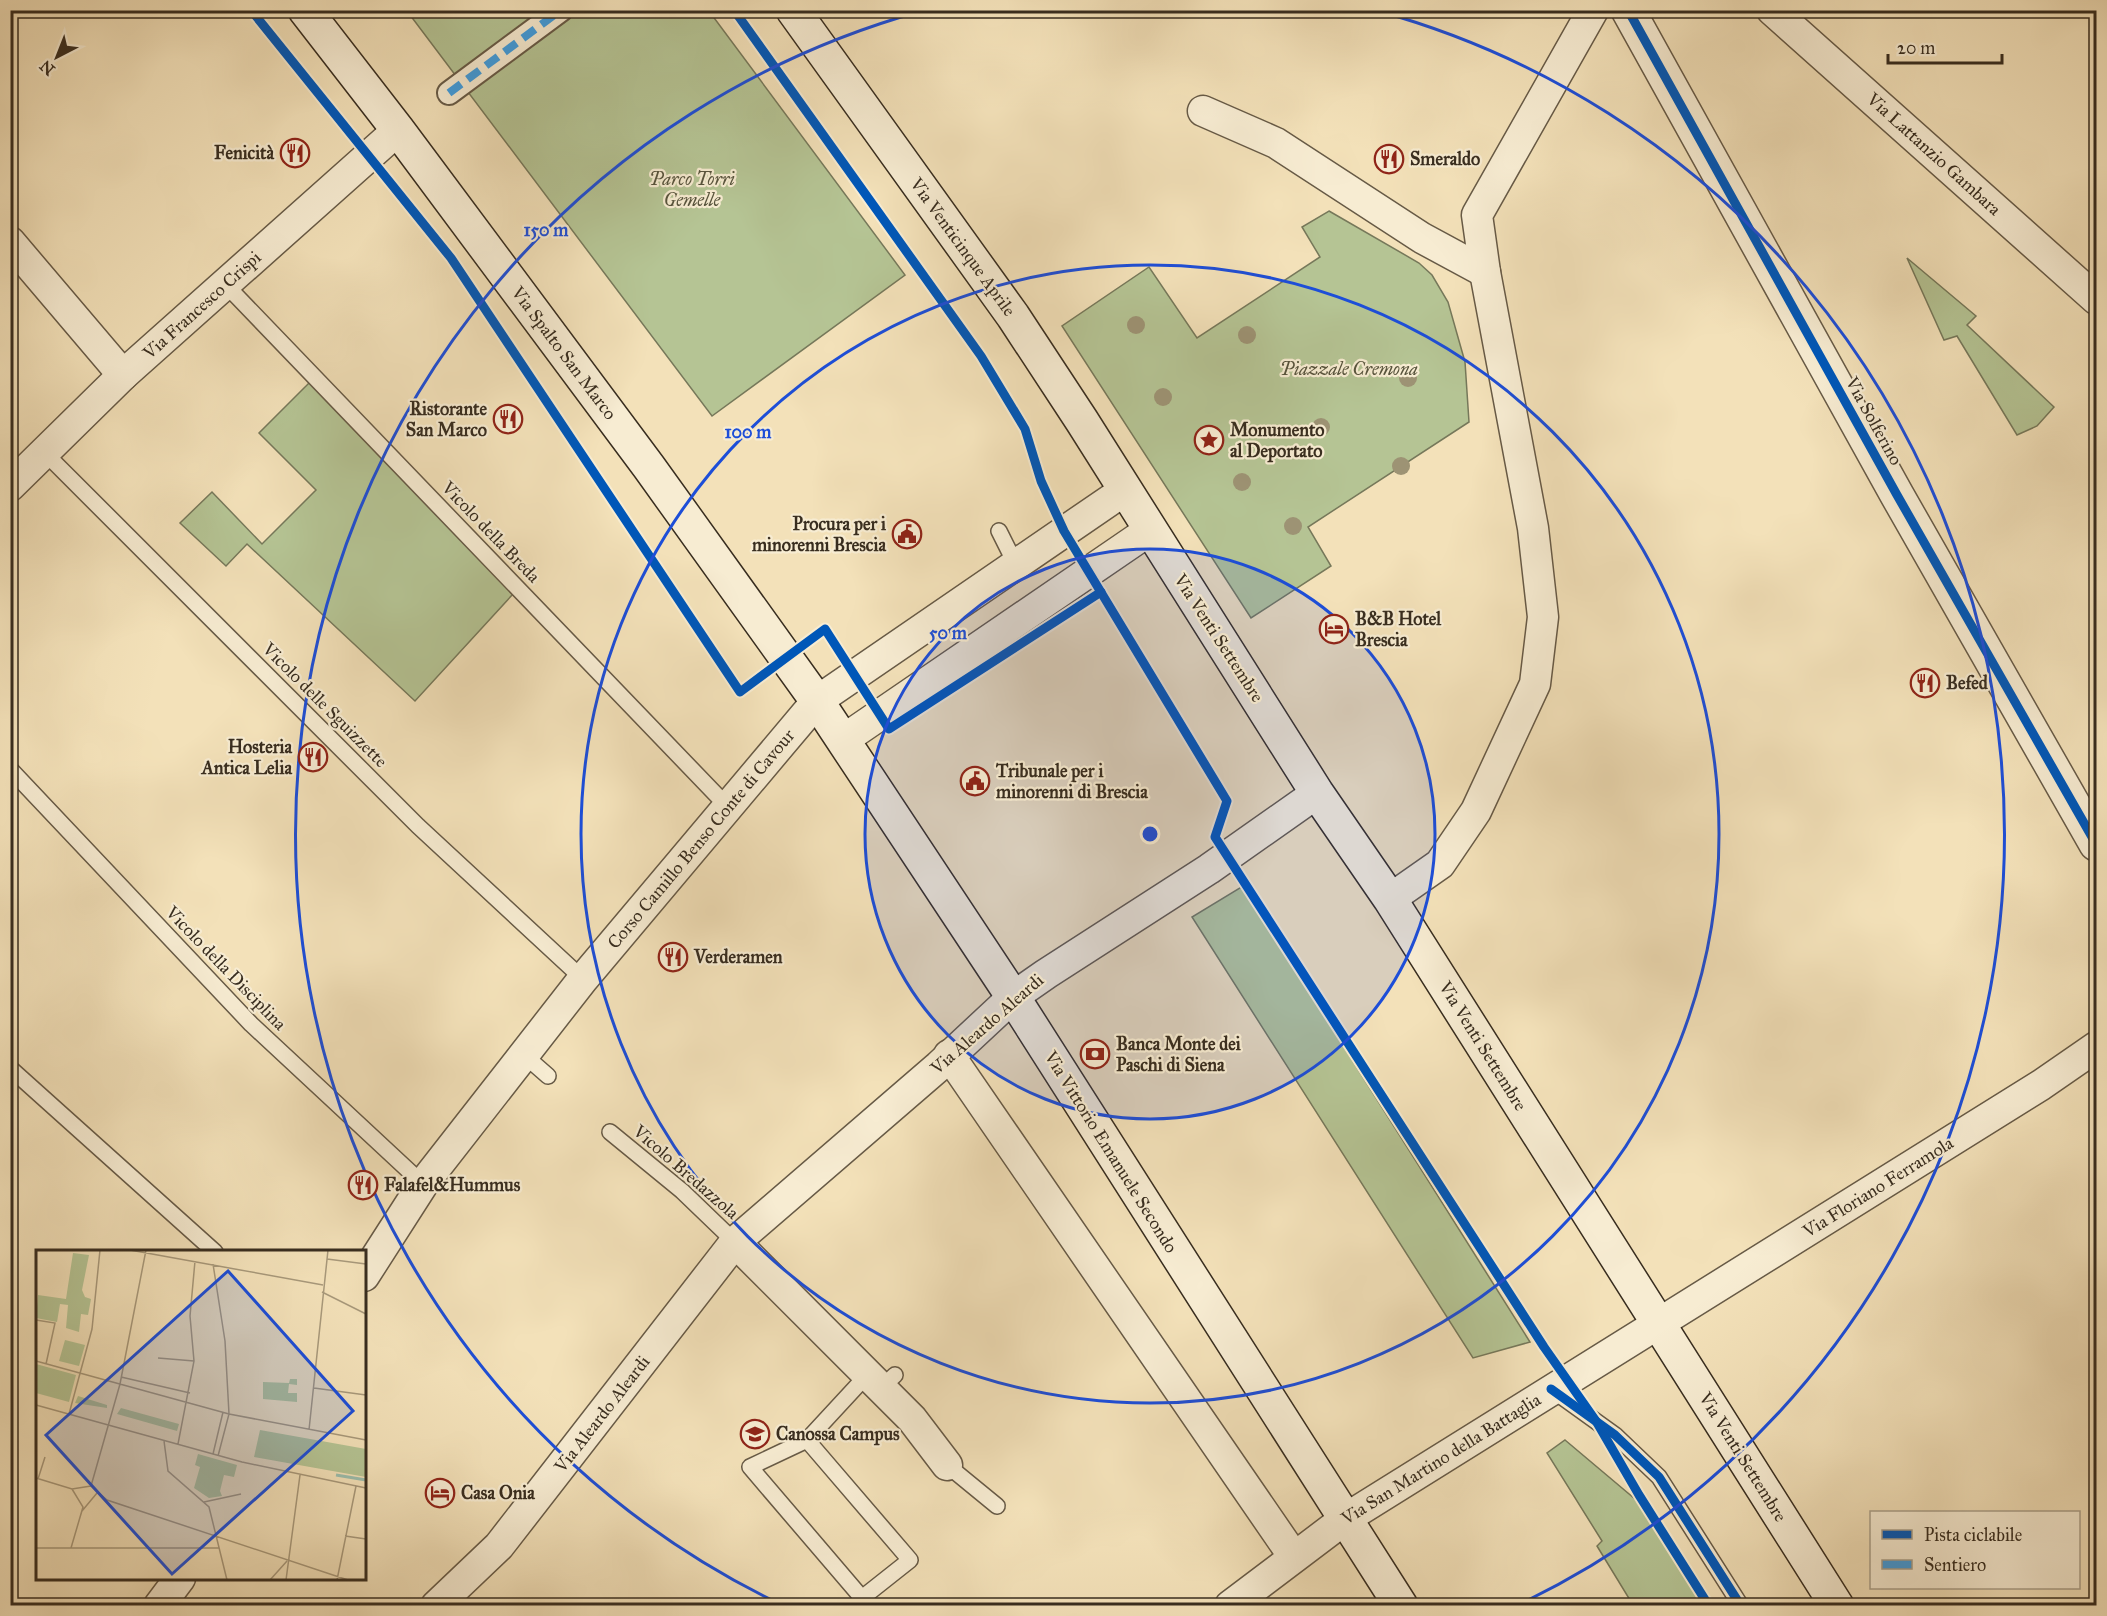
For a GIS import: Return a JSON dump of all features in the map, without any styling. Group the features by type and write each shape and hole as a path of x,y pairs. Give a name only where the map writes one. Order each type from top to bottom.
{"main road":[{"name":"Via Spalto San Marco","path":"304,10 398,130 642,457 817,701"},
{"name":"Via Venticinque Aprile","path":"793,10 1013,316 1125,490"},
{"name":"Via Solferino","path":"1628,10 1897,495 2097,844"},
{"name":"Via Venti Settembre","path":"1125,490 1317,793 1389,899 1837,1605"},
{"name":"Via Vittorio Emanuele Secondo","path":"817,701 1013,997 1401,1605"}],"street":[{"path":"449,93 561,10"},
{"path":"1389,899 1440,864 1476,811 1535,684 1543,617 1533,528 1485,272 1478,215 1593,10"},
{"name":"Via Lattanzio Gambara","path":"1772,10 2097,299"},
{"path":"1203,111 1276,142 1422,238 1485,272"},
{"name":"Via Francesco Crispi","path":"10,486 123,375 398,130"},
{"path":"10,242 123,375"},
{"name":"Corso Camillo Benso Conte di Cavour","path":"366,1273 423,1184 583,979 817,701 1125,490"},
{"path":"843,740 1150,530"},
{"name":"Via Aleardo Aleardi","path":"436,1605 499,1546 735,1242 1013,997 1209,868 1317,793"},
{"name":"Via Floriano Ferramola","path":"1659,1324 2041,1085 2097,1047"},
{"path":"949,1055 1294,1557"},
{"path":"735,1242 881,1379 947,1465"},
{"name":"Via San Martino della Battaglia","path":"1230,1605 1345,1519 1659,1324"},
{"path":"159,1605 178,1580"}],"lane":[{"name":"Vicolo della Breda","path":"225,284 728,807"},
{"name":"Vicolo delle Sguizzette","path":"45,453 418,826 583,979"},
{"path":"999,531 1016,565"},
{"name":"Vicolo della Disciplina","path":"10,769 251,1024 423,1184"},
{"path":"524,1055 548,1076"},
{"path":"10,1068 214,1250"},
{"name":"Vicolo Bredazzola","path":"610,1132 682,1191 735,1242"},
{"path":"807,1440 910,1560 862,1598 750,1467 807,1440 852,1389 881,1379"},
{"path":"1551,1389 1615,1435 1659,1477 1741,1605"},
{"path":"947,1465 997,1506"}],"green space":[{"name":"Parco Torri Gemelle","path":"407,11 709,11 905,275 712,416"},
{"name":"Piazzale Cremona","path":"1329,211 1419,263 1432,275 1448,302 1465,362 1469,422 1308,527 1331,566 1251,618 1062,326 1149,267 1197,338 1320,257 1302,227"},
{"path":"1907,258 1976,316 1967,325 2054,407 2037,426 2017,435 1957,336 1944,340"},
{"path":"310,382 513,594 415,701 247,544 226,566 180,523 212,492 262,544 316,490 259,433"},
{"path":"1243,886 1530,1342 1473,1358 1192,917"},
{"path":"1565,1440 1635,1499 1705,1605 1633,1605 1597,1546 1602,1541 1547,1453"}],"marked path":[{"path":"449,93 561,10"}],"cycle path":[{"path":"251,10 451,258 740,692 825,629 889,729 1101,592"},
{"path":"734,10 981,356 1025,429 1041,481 1064,531 1227,801 1215,837 1544,1347 1596,1421 1639,1495 1709,1606"},
{"path":"1628,10 1897,495 2096,844"},
{"path":"1551,1389 1615,1435 1659,1477 1741,1606"}],"place":[{"name":"Fenicità","path":"295,153"},
{"name":"Smeraldo","path":"1389,159"},
{"name":"Ristorante San Marco","path":"508,419"},
{"name":"Monumento al Deportato","path":"1209,440"},
{"name":"Procura per i minorenni Brescia","path":"907,534"},
{"name":"B&B Hotel Brescia","path":"1334,629"},
{"name":"Befed","path":"1925,683"},
{"name":"Hosteria Antica Lelia","path":"313,757"},
{"name":"Tribunale per i minorenni di Brescia","path":"975,781"},
{"name":"Verderamen","path":"673,957"},
{"name":"Banca Monte dei Paschi di Siena","path":"1095,1054"},
{"name":"Falafel&Hummus","path":"363,1185"},
{"name":"Canossa Campus","path":"755,1434"},
{"name":"Casa Onia","path":"440,1493"}]}
